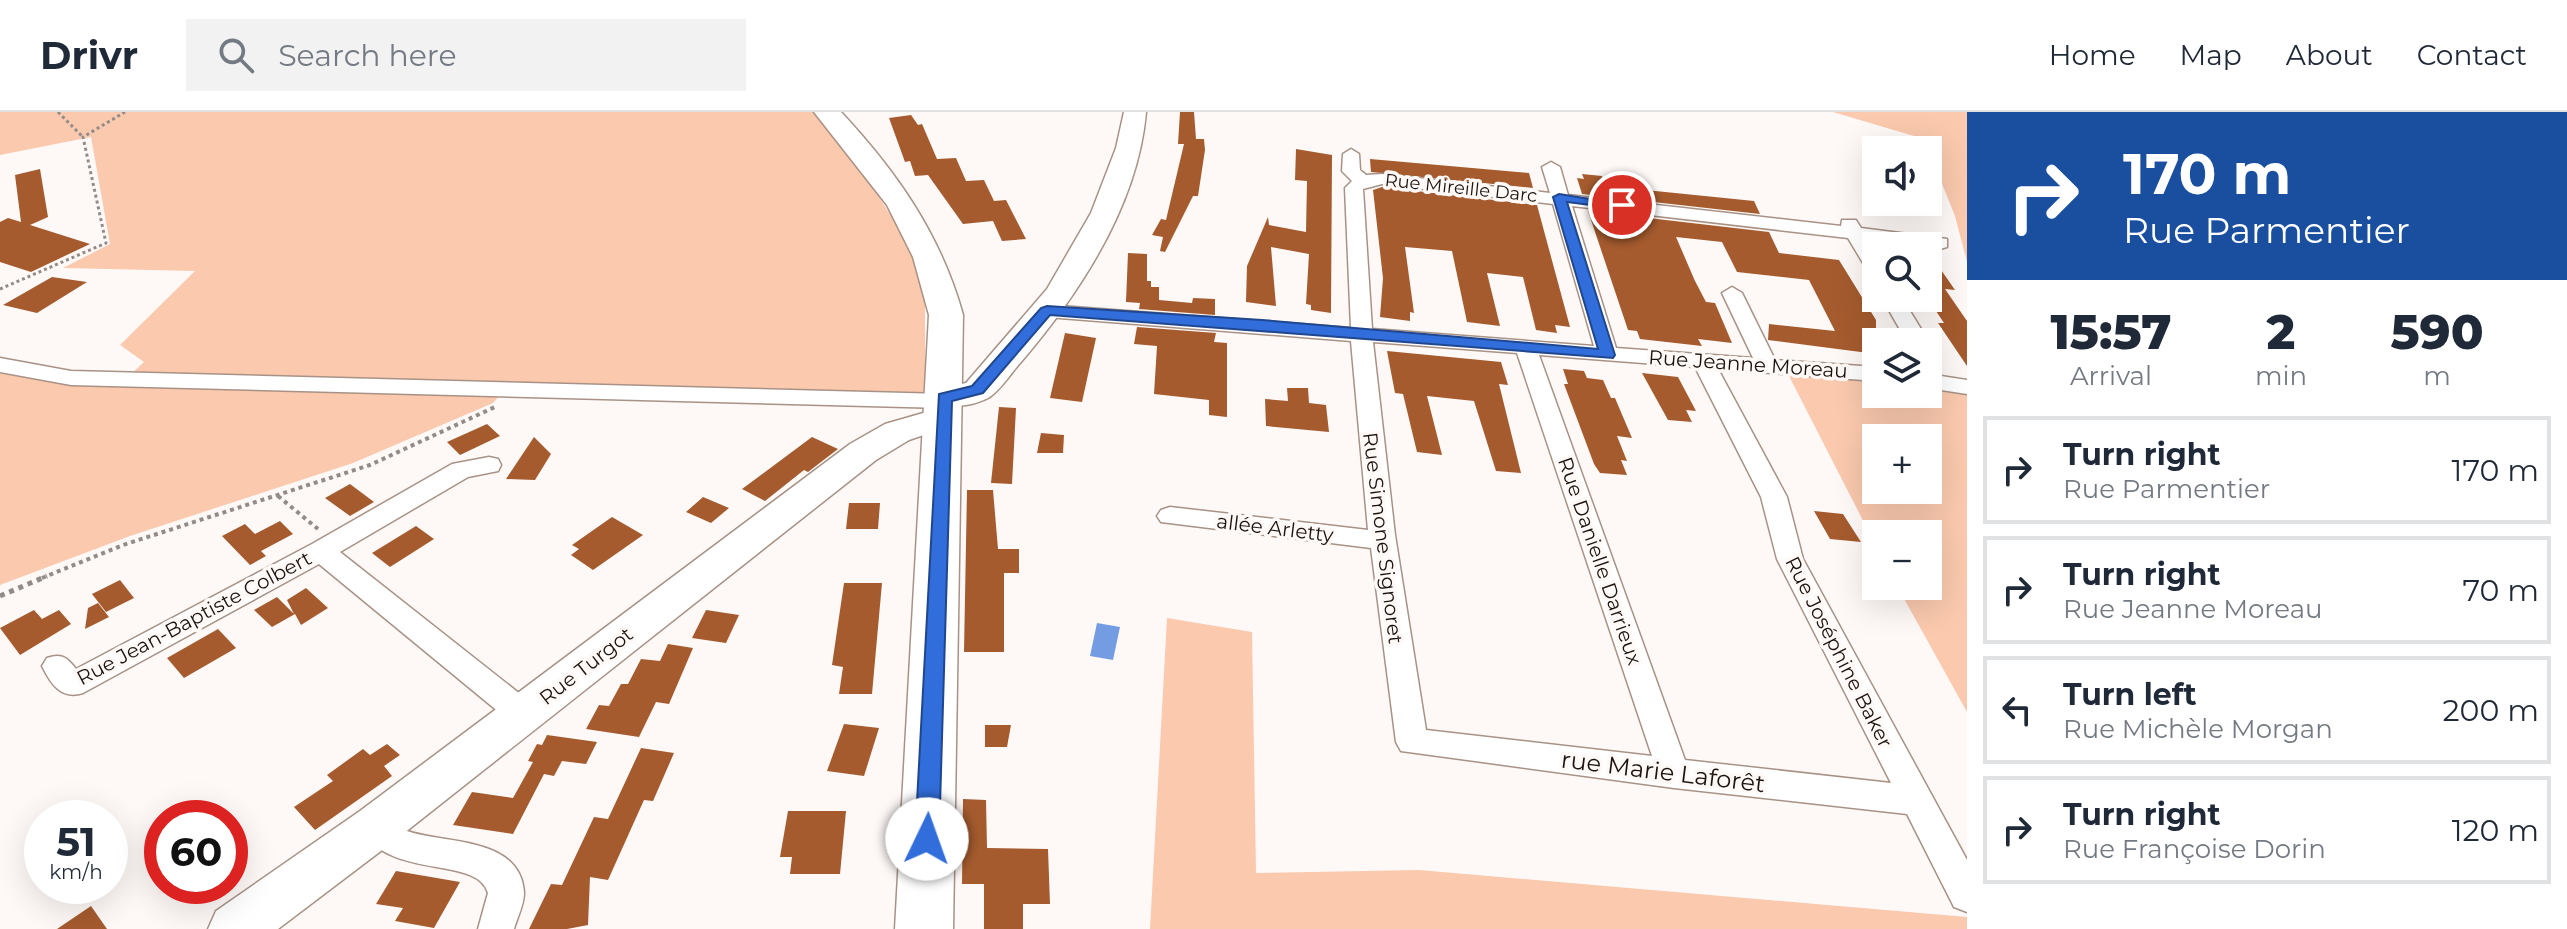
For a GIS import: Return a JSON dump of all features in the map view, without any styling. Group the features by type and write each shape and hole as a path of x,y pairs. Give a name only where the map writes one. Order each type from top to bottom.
{"main road":[{"path":"827,112 889,185 924,241 938,276 946,315 924,929"}],"street":[{"name":"Rue Turgot","path":"235,929 377,826 863,452 944,405 978,390 1047,311 1098,232 1133,136 1135,112"},
{"name":"Rue Mireille Darc","path":"1351,154 1351,171 1362,181"},
{"path":"1551,167 1607,355"},
{"name":"Rue Mireille Darc","path":"1360,334 1354,188 1362,181 1382,179 1879,232"},
{"path":"1851,227 1862,245"},
{"path":"1732,293 1767,365"},
{"name":"Rue Jeanne Moreau","path":"1047,311 1862,373"},
{"name":"Rue Simone Signoret","path":"1360,334 1380,540 1412,742"},
{"name":"Rue Danielle Darrieux","path":"1526,348 1674,774"},
{"name":"Rue Joséphine Baker","path":"1703,361 1774,497 1790,559 1914,800 1967,895"},
{"path":"0,365 71,378 944,405"},
{"path":"1942,383 1967,387"},
{"path":"328,547 461,470 489,465"},
{"name":"allée Arletty","path":"1170,516 1380,540"},
{"name":"Rue Jean-Baptiste Colbert","path":"57,666 72,685 328,547 523,714"},
{"name":"rue Marie Laforêt","path":"1412,742 1914,800"},
{"path":"377,826 386,838 399,844 470,859 490,867 501,876 506,892 496,929"}],"path":[{"path":"0,289 106,243 83,137 58,112"},
{"path":"83,137 125,112"},
{"path":"0,596 123,545 370,465 498,405"},
{"path":"278,495 328,547"}],"shaded area":[{"path":"0,112 817,112 842,138 925,270 925,392 911,395 129,376 144,362 120,345 195,271 63,268 110,244 91,137 0,155"},
{"path":"1833,112 1967,112 1967,262 1955,216 1942,184 1942,136 1914,136"},
{"path":"0,369 501,394 493,403 353,463 130,536 0,585"},
{"path":"1789,376 1862,380 1862,408 1942,408 1942,391 1967,394 1967,712 1905,600 1942,600 1942,520 1863,520"},
{"path":"1167,618 1252,632 1256,873 1419,870 1967,917 1967,929 1150,929"}],"water":[{"path":"1097,623 1120,627 1113,660 1090,656"}],"building":[{"path":"1180,112 1194,112 1196,139 1204,139 1205,150 1198,196 1193,196 1165,252 1160,251 1163,237 1152,235 1161,219 1166,220 1184,144 1178,144"},
{"path":"911,115 918,125 922,124 937,159 956,158 966,181 984,180 994,201 1006,200 1026,239 1002,241 993,221 963,224 928,175 915,176 910,161 905,162 889,118"},
{"path":"1296,149 1332,155 1331,313 1311,310 1311,305 1306,304 1309,254 1271,247 1276,306 1246,302 1247,266 1268,217 1269,225 1306,232 1307,181 1295,180"},
{"path":"1370,159 1529,173 1533,188 1371,172"},
{"path":"40,169 48,217 30,225 90,244 31,272 0,262 0,222 8,218 21,222 15,175"},
{"path":"1582,174 1602,176 1606,186 1754,201 1760,214 1582,194 1577,178 1584,179"},
{"path":"1382,187 1537,205 1570,327 1555,325 1557,333 1536,330 1523,277 1487,273 1500,326 1467,322 1452,251 1405,247 1414,313 1410,312 1410,321 1380,317 1383,278 1373,190"},
{"path":"1588,211 1769,232 1779,253 1839,260 1862,297 1862,312 1871,312 1876,320 1876,328 1862,328 1862,352 1768,340 1769,324 1835,331 1809,280 1737,272 1722,242 1676,237 1706,302 1715,303 1732,343 1698,339 1702,346 1640,339 1637,331 1628,330"},
{"path":"1128,253 1147,254 1147,281 1151,281 1151,287 1159,287 1159,300 1192,303 1193,298 1215,299 1215,315 1139,309 1140,303 1126,302"},
{"path":"1942,271 1955,290 1945,289 1967,321 1967,366 1938,323 1944,323 1937,312 1942,312"},
{"path":"52,277 87,282 37,313 3,305"},
{"path":"1137,327 1216,333 1214,342 1227,343 1227,417 1209,415 1209,400 1154,394 1157,346 1134,344"},
{"path":"1065,333 1096,338 1082,402 1050,398"},
{"path":"1387,351 1501,362 1508,385 1499,384 1521,473 1496,471 1474,401 1427,396 1442,455 1417,452 1403,394 1395,393"},
{"path":"1563,369 1584,371 1587,378 1603,380 1611,398 1615,398 1632,438 1617,436 1627,461 1621,460 1627,475 1600,473 1594,464 1564,384 1568,384"},
{"path":"1642,373 1678,377 1696,411 1686,410 1692,422 1668,420"},
{"path":"1287,388 1308,388 1309,403 1326,405 1329,432 1266,426 1265,399 1288,401"},
{"path":"999,407 1016,408 1012,484 991,483"},
{"path":"487,424 500,436 460,455 447,442"},
{"path":"1041,433 1064,435 1063,453 1037,453"},
{"path":"534,437 551,454 535,480 506,479"},
{"path":"812,437 838,449 808,472 804,470 765,501 742,489"},
{"path":"350,484 374,502 350,516 325,498"},
{"path":"967,490 993,490 998,549 1019,549 1019,573 1004,573 1004,652 964,652"},
{"path":"703,497 729,508 711,523 686,512"},
{"path":"849,503 880,503 878,529 846,529"},
{"path":"1814,511 1843,514 1861,542 1830,539"},
{"path":"612,517 643,535 593,570 571,555 579,549 572,545"},
{"path":"280,521 293,534 261,551 266,556 250,565 222,536 245,524 255,534"},
{"path":"416,526 434,539 390,567 372,553"},
{"path":"120,580 134,598 106,612 92,594"},
{"path":"844,583 882,583 872,694 839,694 843,667 832,665"},
{"path":"306,588 328,608 301,625 295,614 272,627 254,610 277,597 294,614 287,600"},
{"path":"98,603 109,617 85,629 88,608"},
{"path":"34,610 42,619 59,610 71,624 20,655 0,628"},
{"path":"706,610 739,615 726,643 692,638"},
{"path":"218,629 236,648 184,678 167,658"},
{"path":"668,644 693,648 669,704 656,702 639,737 586,729 599,705 609,706 621,684 628,684 641,659 660,661"},
{"path":"844,724 879,728 864,776 827,771"},
{"path":"985,725 1011,725 1007,747 985,747"},
{"path":"547,735 597,742 586,764 562,761 554,776 544,774 513,834 453,825 472,792 513,798 533,762 528,761 537,744 542,745"},
{"path":"387,744 400,755 384,766 392,776 315,830 294,807 333,781 327,775 363,749 370,755"},
{"path":"641,748 674,753 653,801 644,800 608,880 590,877 588,925 567,929 529,929 551,884 562,885 594,817 608,819"},
{"path":"963,799 986,800 987,848 1048,849 1050,904 1023,904 1023,929 984,929 984,884 962,884"},
{"path":"788,811 846,811 840,874 790,874 792,857 780,857"},
{"path":"396,871 460,882 434,928 395,921 403,908 376,904"},
{"path":"91,906 107,929 57,929"}],"route":[{"path":"927,839 945,397 963,396 978,390 1047,311 1262,325 1607,355 1559,197 1622,205"}]}
